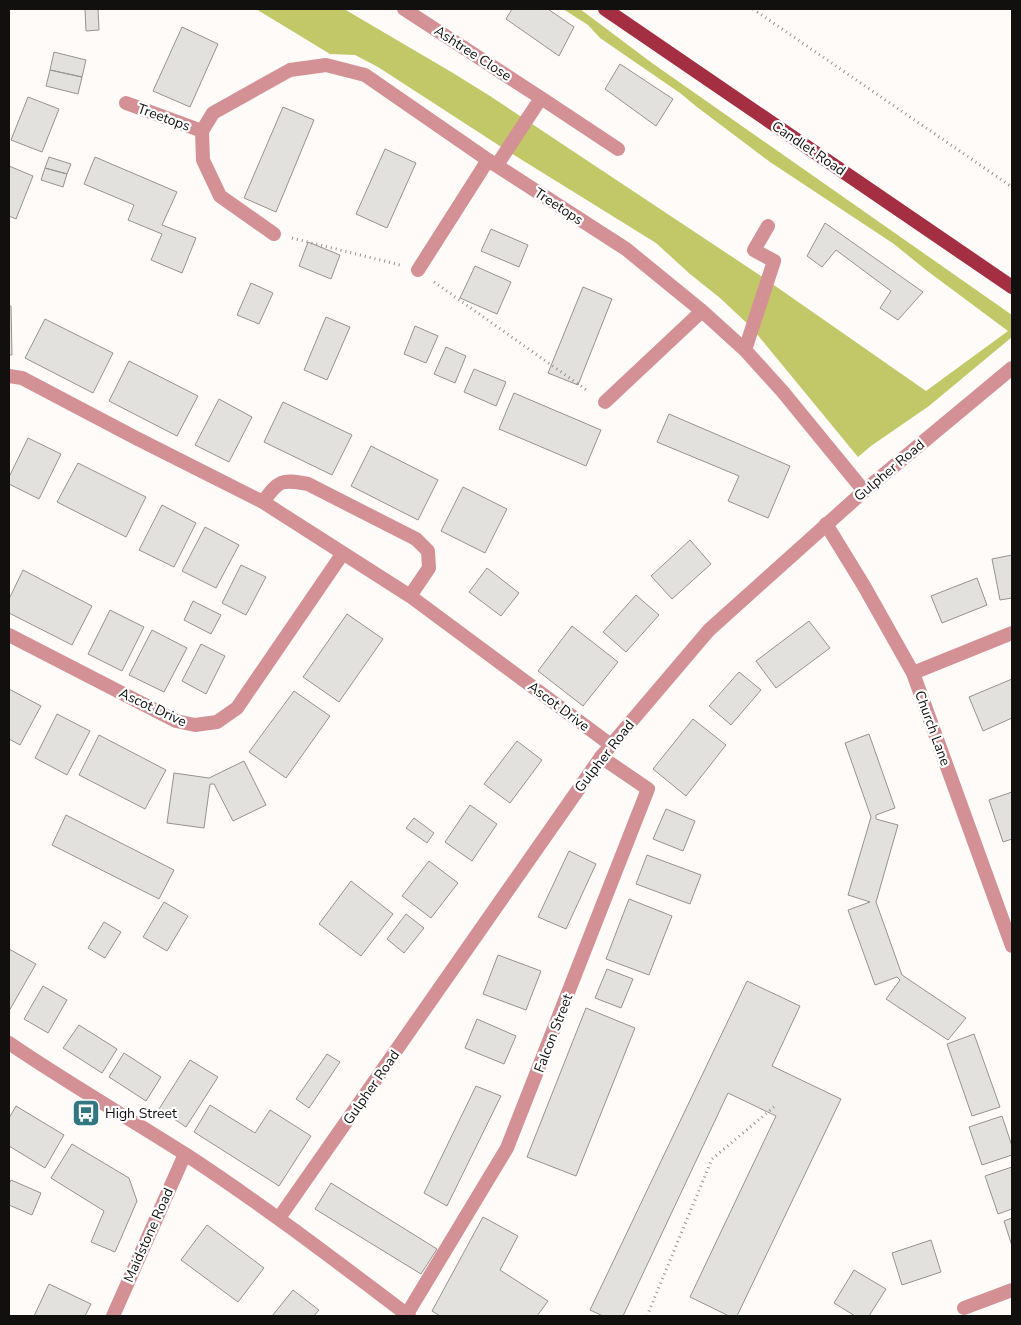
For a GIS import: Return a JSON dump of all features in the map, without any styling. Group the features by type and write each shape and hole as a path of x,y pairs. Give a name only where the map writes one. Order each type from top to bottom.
{"main road":[{"name":"Candlet Road","path":"605,9 1012,287"}],"street":[{"name":"Ashtree Close","path":"404,9 618,149"},
{"name":"Treetops","path":"274,234 220,196 203,160 202,131 213,113 290,70 326,65 365,76 492,162 626,249 702,311 745,350 783,392 864,491"},
{"path":"418,270 492,162 541,98"},
{"name":"Treetops","path":"126,103 202,131"},
{"path":"745,350 774,261 754,250 768,226"},
{"path":"605,402 702,311"},
{"name":"Gulpher Road","path":"279,1218 601,757 709,630 864,491 1012,368"},
{"name":"Ascot Drive","path":"9,376 22,378 263,502 410,596 611,745"},
{"path":"263,502 275,486 290,480 308,484 416,538 428,551 429,568 410,596"},
{"name":"Church Lane","path":"826,524 864,586 913,673 1012,946"},
{"name":"Ascot Drive","path":"9,635 176,721 195,725 217,722 237,708 343,553"},
{"path":"913,673 1012,632"},
{"name":"Falcon Street","path":"408,1315 508,1148 648,789 601,757"},
{"path":"9,1043 42,1066 185,1154 279,1218 408,1315"},
{"name":"Maidstone Road","path":"113,1316 185,1154"},
{"path":"964,1308 1012,1290"}],"path":[{"path":"753,9 1012,186"},
{"path":"274,234 418,270 605,402"},
{"path":"647,1316 712,1159 774,1107"}],"green space":[{"path":"256,9 344,9 490,96 761,276 926,391 1008,331 894,244 770,162 680,93 600,38 588,25 563,9 580,9 652,63 1012,315 1012,337 929,406 858,457 751,327 656,243 506,150 378,67 355,55 330,54"}],"building":[{"path":"85,9 98,9 99,30 86,31"},
{"path":"512,9 548,9 574,27 559,56 506,19"},
{"path":"182,27 218,44 190,107 153,91"},
{"path":"54,52 86,60 82,77 50,70"},
{"path":"620,64 673,99 656,126 605,89"},
{"path":"50,70 82,77 78,94 46,86"},
{"path":"28,97 59,109 42,152 11,140"},
{"path":"283,107 314,120 276,212 244,198"},
{"path":"385,149 416,163 387,228 356,214"},
{"path":"49,157 71,164 67,174 45,168"},
{"path":"95,157 177,192 162,225 196,238 182,273 151,260 162,234 128,220 134,205 84,184"},
{"path":"9,166 33,176 16,219 9,216"},
{"path":"45,168 67,174 63,187 41,180"},
{"path":"825,223 923,292 898,320 880,308 891,291 836,250 822,267 807,256"},
{"path":"491,229 528,245 519,267 481,251"},
{"path":"308,242 340,255 331,279 299,266"},
{"path":"475,266 511,282 497,314 460,298"},
{"path":"251,283 273,293 259,324 237,315"},
{"path":"583,287 612,299 578,385 548,373"},
{"path":"9,306 11,306 12,355 9,355"},
{"path":"326,317 350,327 327,380 304,370"},
{"path":"45,319 113,353 93,393 25,358"},
{"path":"415,326 438,336 426,363 404,354"},
{"path":"446,347 466,356 455,383 434,374"},
{"path":"129,361 198,396 177,436 109,401"},
{"path":"474,369 506,382 496,406 464,392"},
{"path":"514,393 601,430 586,466 499,429"},
{"path":"219,399 252,417 229,462 195,445"},
{"path":"283,402 352,435 332,475 264,442"},
{"path":"669,414 790,466 768,518 728,501 739,476 657,442"},
{"path":"28,438 61,454 39,499 9,484 9,477"},
{"path":"371,446 438,480 418,520 351,486"},
{"path":"78,463 146,497 126,537 57,502"},
{"path":"463,487 507,509 485,553 441,531"},
{"path":"162,505 196,523 174,567 139,550"},
{"path":"205,527 239,545 216,588 182,571"},
{"path":"690,540 711,564 672,599 651,576"},
{"path":"1012,555 1012,598 1000,600 992,559"},
{"path":"241,565 266,577 246,615 222,603"},
{"path":"487,568 519,593 501,616 469,592"},
{"path":"23,570 92,606 72,645 9,613 9,599"},
{"path":"977,578 987,605 942,623 931,596"},
{"path":"636,595 659,615 626,652 603,632"},
{"path":"193,601 221,615 211,634 184,620"},
{"path":"110,610 144,627 122,671 88,654"},
{"path":"347,614 383,639 339,702 303,677"},
{"path":"809,621 830,648 776,688 756,661"},
{"path":"572,626 618,662 583,706 538,671"},
{"path":"152,630 187,648 164,692 129,675"},
{"path":"201,644 225,656 206,694 182,681"},
{"path":"739,672 761,690 731,725 709,706"},
{"path":"1012,679 1012,718 983,731 969,697"},
{"path":"9,689 41,706 20,745 9,739"},
{"path":"294,691 330,716 286,778 249,752"},
{"path":"57,714 90,731 67,775 35,758"},
{"path":"693,719 726,745 686,796 653,769"},
{"path":"869,734 895,808 876,815 876,819 898,825 876,902 902,975 966,1018 948,1040 886,999 900,980 897,977 875,985 848,910 870,902 848,895 871,817 845,743"},
{"path":"99,735 166,770 145,809 79,775"},
{"path":"517,741 542,760 510,803 484,784"},
{"path":"244,761 266,805 233,821 214,784 210,784 204,828 167,823 174,773 209,778"},
{"path":"1012,792 1012,839 1003,842 989,800"},
{"path":"470,805 497,824 472,861 445,842"},
{"path":"666,809 695,821 683,851 653,839"},
{"path":"66,815 174,870 159,899 52,845"},
{"path":"414,818 434,833 427,843 406,828"},
{"path":"569,851 596,864 566,929 538,917"},
{"path":"647,855 701,875 690,904 636,884"},
{"path":"429,861 458,883 431,918 402,896"},
{"path":"351,881 393,914 361,956 319,924"},
{"path":"629,899 672,916 649,975 606,959"},
{"path":"164,902 188,916 167,951 143,937"},
{"path":"406,914 424,928 404,953 387,939"},
{"path":"104,922 121,932 105,958 88,948"},
{"path":"9,949 36,964 9,1011"},
{"path":"498,955 541,971 526,1010 483,994"},
{"path":"607,969 633,979 621,1008 595,998"},
{"path":"747,981 800,1006 772,1066 841,1099 737,1316 729,1316 690,1297 776,1116 728,1093 623,1316 603,1316 590,1310"},
{"path":"43,986 67,1000 48,1033 24,1019"},
{"path":"586,1008 635,1028 576,1176 527,1157"},
{"path":"477,1019 516,1036 504,1064 465,1048"},
{"path":"79,1025 117,1049 102,1073 63,1048"},
{"path":"974,1034 1000,1107 972,1116 947,1044"},
{"path":"124,1053 161,1077 146,1101 109,1077"},
{"path":"327,1054 340,1062 309,1108 296,1099"},
{"path":"190,1060 218,1077 186,1127 159,1109"},
{"path":"476,1086 501,1096 447,1206 424,1193"},
{"path":"210,1105 255,1133 270,1110 311,1136 279,1186 194,1132"},
{"path":"16,1106 64,1135 45,1168 9,1146 9,1118"},
{"path":"1002,1116 1012,1146 1012,1155 982,1165 969,1127"},
{"path":"72,1144 129,1178 137,1201 115,1252 91,1242 104,1211 51,1178"},
{"path":"1012,1167 1012,1209 998,1214 985,1176"},
{"path":"11,1180 41,1193 32,1215 9,1205 9,1184"},
{"path":"331,1183 437,1249 421,1274 315,1209"},
{"path":"483,1217 518,1236 500,1270 548,1301 537,1316 440,1316 432,1311"},
{"path":"1012,1218 1012,1246 1004,1221"},
{"path":"207,1225 264,1268 238,1302 181,1260"},
{"path":"931,1240 941,1272 902,1285 892,1253"},
{"path":"854,1270 886,1289 869,1316 855,1316 834,1303"},
{"path":"49,1284 91,1304 85,1316 34,1316"},
{"path":"293,1290 319,1310 314,1316 272,1316"}],"place":[{"name":"High Street","path":"86,1113"}]}
